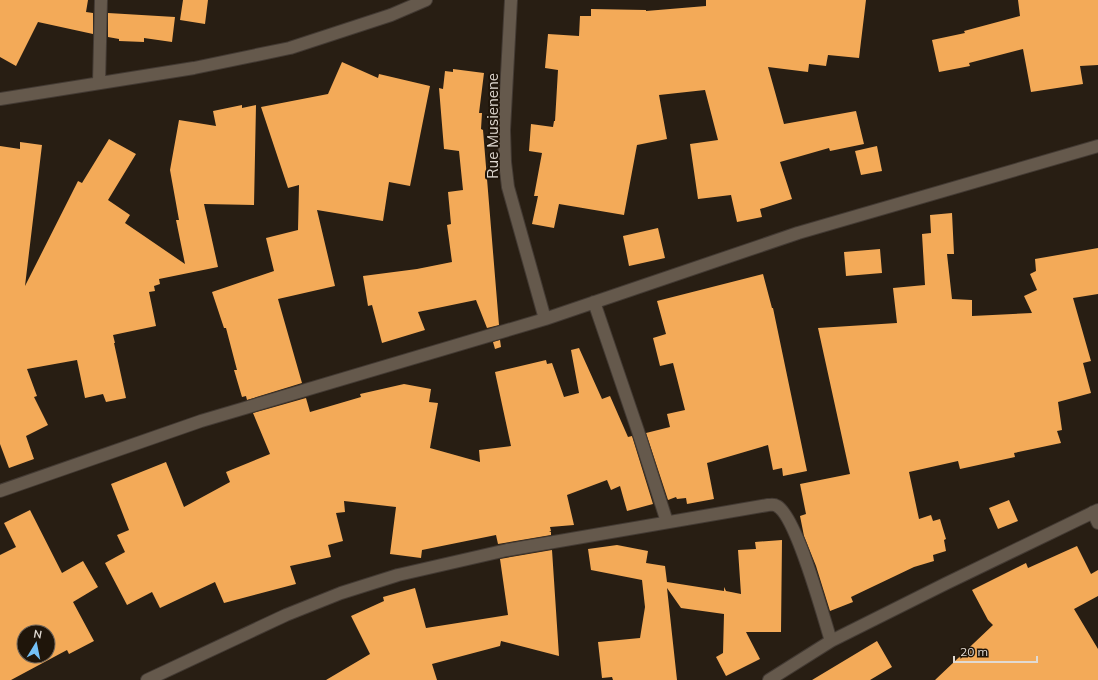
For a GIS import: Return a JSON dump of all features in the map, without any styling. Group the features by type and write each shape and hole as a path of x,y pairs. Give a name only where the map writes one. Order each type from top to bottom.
{"street":[{"path":"99,83 101,0"},
{"path":"0,98 194,68 290,48 391,15 426,0"},
{"name":"Rue Musienene","path":"511,0 504,130 505,162 508,187 545,319"},
{"path":"0,492 201,422 545,319 798,233 1098,146"},
{"path":"594,302 667,522"},
{"path":"147,680 286,615 341,592 398,575 506,550 768,505 776,505 789,520 799,540 831,641"},
{"path":"769,680 831,641 952,581 1096,515"}],"building":[{"path":"0,0 88,0 86,12 93,13 93,34 38,22 16,66 0,57"},
{"path":"183,0 208,0 205,24 180,20"},
{"path":"706,0 866,0 859,58 828,55 826,66 809,64 808,72 768,67 784,124 856,111 864,144 830,151 829,148 780,162 792,199 760,209 762,217 737,222 731,195 698,199 690,144 718,140 705,90 659,95 667,139 637,145 624,215 559,204 554,228 532,224 538,196 534,196 542,153 529,151 531,124 553,127 555,121 558,70 545,68 548,34 579,36 580,16 591,16 591,9 646,11 706,6"},
{"path":"1018,0 1098,0 1098,65 1080,66 1083,84 1031,92 1023,49 969,63 970,66 939,72 932,40 965,33 964,31 1020,16"},
{"path":"108,13 175,17 172,42 144,38 144,42 119,41 119,39 108,37"},
{"path":"342,62 378,78 379,74 430,86 410,186 389,182 383,221 317,210 335,286 278,299 302,383 247,400 246,396 242,397 234,370 237,370 226,328 224,328 212,292 274,271 266,238 298,230 299,185 288,188 261,107 328,94"},
{"path":"453,69 484,73 479,113 482,113 481,129 483,130 499,325 487,328 476,300 418,312 425,330 382,343 372,305 368,306 363,276 417,269 452,262 447,225 451,224 448,192 463,190 459,151 444,149 439,88 443,89 445,71 453,72"},
{"path":"242,105 242,108 256,105 254,205 204,204 218,267 159,279 160,284 154,286 155,291 149,292 156,326 113,335 126,398 106,402 103,394 85,398 77,360 27,369 37,396 34,397 48,425 26,436 34,459 9,468 0,444 0,146 20,149 20,142 42,145 25,286 78,181 82,183 109,139 136,154 108,200 130,215 125,223 185,264 176,220 179,220 170,170 179,120 216,126 213,111"},
{"path":"877,146 882,171 861,175 855,151"},
{"path":"952,213 954,254 947,254 952,299 972,300 972,316 1032,313 1024,296 1037,290 1030,274 1036,271 1035,259 1098,248 1098,294 1073,298 1091,361 1083,363 1091,393 1058,402 1062,430 1057,431 1061,443 1014,453 1015,457 960,469 958,461 909,472 919,519 931,515 933,521 940,519 946,539 944,540 946,551 933,555 934,561 914,567 851,597 853,602 830,611 816,566 804,536 800,516 806,514 800,484 850,474 818,328 897,323 893,288 925,285 922,234 931,233 930,215"},
{"path":"658,228 665,258 629,266 623,236"},
{"path":"880,249 882,273 846,276 844,252"},
{"path":"763,274 773,308 807,471 783,476 782,468 773,470 768,445 707,463 714,499 687,504 686,498 677,499 676,497 668,500 646,433 670,427 667,414 685,410 673,363 660,366 653,338 666,334 657,301"},
{"path":"500,340 501,347 495,349 493,342"},
{"path":"579,348 602,399 610,396 628,437 632,436 653,504 627,511 620,486 611,490 607,480 567,495 574,525 550,527 551,531 549,532 551,532 551,535 498,544 496,535 422,550 421,558 390,554 396,507 344,501 345,512 336,513 343,541 328,545 331,557 290,566 296,584 224,603 215,582 160,608 152,592 127,605 105,563 125,552 117,535 129,530 111,484 166,462 184,507 230,482 226,472 270,454 253,413 306,398 310,412 361,397 360,394 404,384 431,389 429,402 438,403 430,448 480,462 479,450 511,446 495,372 546,360 547,364 552,363 564,397 579,393 571,350"},
{"path":"1009,500 1018,521 998,529 989,508"},
{"path":"30,510 62,573 83,561 98,587 73,602 94,641 69,654 67,650 56,656 56,624 16,624 16,664 41,664 11,680 0,680 0,555 16,547 4,523"},
{"path":"782,540 781,632 746,632 760,659 726,676 716,657 723,653 724,614 681,608 667,588 677,680 613,680 612,677 602,678 598,642 640,638 645,607 642,580 591,570 588,549 617,545 648,551 646,563 665,566 667,582 724,591 724,587 726,591 741,594 738,550 756,549 755,542"},
{"path":"1077,546 1091,574 1098,570 1098,596 1074,609 1098,649 1098,680 935,680 993,625 988,620 972,590 1026,563 1028,568"},
{"path":"552,550 559,656 501,641 500,646 432,664 437,680 326,680 370,654 351,616 384,601 383,597 415,588 426,628 508,615 500,559"},
{"path":"877,641 892,667 870,680 812,680"}]}
